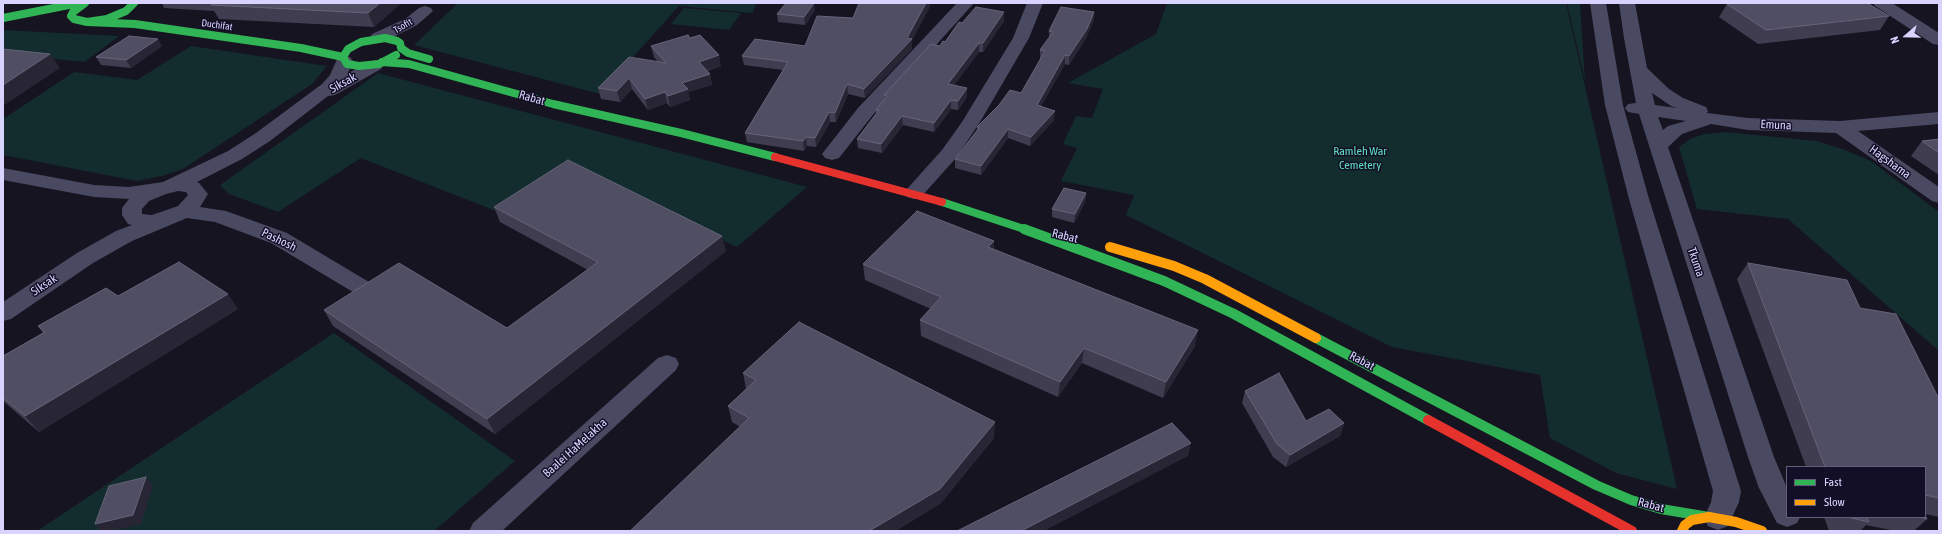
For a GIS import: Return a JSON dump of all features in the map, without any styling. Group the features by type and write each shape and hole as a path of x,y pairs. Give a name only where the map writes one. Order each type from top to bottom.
{"street":[{"path":"6,17 79,3"},
{"path":"83,21 71,16 73,12 85,3"},
{"path":"832,154 865,112 966,3"},
{"path":"914,193 950,154 971,122 1021,38 1035,3"},
{"path":"1598,3 1614,105 1639,199 1726,491 1725,502 1714,517 1692,520 1685,525 1682,531"},
{"name":"Tkuma","path":"1627,3 1638,69 1647,110 1658,148 1761,457 1773,488 1786,512"},
{"path":"1881,3 1939,40"},
{"path":"6,17 83,21 112,17 134,6"},
{"name":"Tsofit","path":"373,39 395,32 411,22 429,7"},
{"name":"Tsofit","path":"400,45 404,34 429,7"},
{"name":"Duchifat","path":"149,17 310,40"},
{"name":"Duchifat","path":"83,21 135,24 301,48 343,59 352,66 378,64"},
{"path":"343,59 344,53 353,46 373,39"},
{"path":"339,43 373,39 392,39 408,52 435,61"},
{"path":"378,64 396,55 400,45"},
{"name":"Siksak","path":"311,102 338,77 343,59"},
{"name":"Rabat","path":"378,64 409,64 553,104 681,134 914,193 1007,222 1164,281 1234,314 1632,531"},
{"name":"Siksak","path":"85,258 114,233 131,214 136,203 142,198 200,173 234,155 311,102 378,64"},
{"path":"1638,69 1663,93 1677,102 1694,110 1726,121"},
{"name":"Rabat","path":"572,98 681,134"},
{"name":"Emuna","path":"1614,105 1726,121 1788,126 1840,127 1939,118"},
{"path":"1658,148 1664,139 1675,130 1697,122 1726,121"},
{"name":"Hagshama","path":"1840,127 1939,197"},
{"name":"Siksak","path":"3,313 85,258 124,236 185,211 196,199 210,178 234,155"},
{"path":"3,174 94,191 129,193 164,188 192,187 198,194"},
{"path":"94,191 124,207 136,219 142,221 162,220"},
{"name":"Pashosh","path":"185,211 219,216 280,238 366,290"},
{"name":"Rabat","path":"1007,222 1083,241"},
{"name":"Rabat","path":"1098,244 1174,266 1205,279 1596,485 1631,500 1661,509 1714,517 1762,531"},
{"name":"Baalei HaMelakha","path":"483,531 667,364"},
{"name":"Tkuma","path":"1789,518 1796,531"}],"green space":[{"path":"458,3 757,3 752,13 679,6 600,94 414,45"},
{"name":"Ramleh War Cemetery","path":"1167,3 1566,3 1677,489 1616,473 1550,438 1540,375 1392,347 1126,215 1134,195 1061,181 1077,148 1063,144 1076,116 1092,118 1103,89 1068,83 1156,34"},
{"path":"1567,3 1580,3 1585,81"},
{"path":"684,8 741,13 729,30 671,24"},
{"path":"3,30 119,36 85,62 3,54"},
{"path":"191,46 327,66 312,84 183,169 162,176 137,181 3,155 3,119 74,72 137,80"},
{"path":"378,73 807,187 737,247 570,172 501,213 361,158 278,212 229,194 220,185"},
{"path":"1725,132 1817,141 1845,150 1871,161 1939,212 1939,351 1788,219 1697,209 1679,147 1690,139 1704,134"},
{"path":"334,333 515,461 434,531 37,531"}],"building":[{"path":"214,3 380,3 368,13 211,5"},
{"path":"786,3 814,3 804,17 777,14"},
{"path":"859,3 926,3 907,38 912,39 864,89 847,84 835,113 829,112 815,138 806,137 803,141 745,133 788,62 742,56 755,39 805,46 817,16 853,18"},
{"path":"1867,3 1889,16 1766,30 1727,4"},
{"path":"976,7 1004,12 983,43 979,43 948,84 967,88 958,101 951,100 934,123 902,116 881,144 857,139 879,110 876,110 887,96 884,95 931,44 940,46 943,41 945,42 959,22 962,23"},
{"path":"1061,7 1094,12 1087,29 1069,56 1065,55 1037,105 1055,111 1031,137 1008,129 981,166 955,159 979,128 977,127 999,105 1010,90 1021,93 1045,51 1040,50 1053,32 1049,31"},
{"path":"688,35 690,38 700,35 719,55 699,62 710,74 682,83 688,89 668,96 665,92 645,99 629,78 617,91 598,88 629,57 666,63 651,46"},
{"path":"129,36 158,39 126,60 96,57"},
{"path":"3,49 50,54 3,85"},
{"path":"1939,139 1939,153 1922,141"},
{"path":"568,160 722,236 487,419 324,310 399,263 507,328 598,262 494,207"},
{"path":"1064,188 1086,193 1075,214 1052,209"},
{"path":"917,211 994,241 988,247 1198,330 1166,382 1084,348 1060,382 920,320 941,297 863,264"},
{"path":"179,262 228,294 25,416 3,398 3,356 45,332 38,326 106,288 118,296"},
{"path":"1748,263 1847,280 1860,308 1896,314 1939,399 1939,498 1926,495 1926,466 1825,466"},
{"path":"799,322 995,422 940,489 869,531 630,531 749,418 728,406 756,380 743,373"},
{"path":"1279,373 1306,421 1329,409 1344,423 1290,455 1277,444 1245,391"},
{"path":"1172,423 1191,443 1021,531 957,531"},
{"path":"146,477 133,515 95,524 109,486"},
{"path":"1851,518 1867,518 1869,522"}],"traffic: fast":[{"path":"3,18 79,3"},
{"path":"85,3 73,12 71,16 74,19 87,22 107,19 126,11 134,3"},
{"path":"87,22 135,24 301,48 343,57"},
{"path":"343,57 348,49 361,42 385,38 397,41 400,43 401,48 408,53 429,59"},
{"path":"343,57 347,64 359,66 379,64 396,55"},
{"path":"382,62 409,64 553,104 681,133 775,157"},
{"path":"942,202 1007,222 1164,281 1234,314 1428,420"},
{"path":"1316,338 1596,485 1631,500 1661,509 1709,517"}],"traffic: slow":[{"path":"1110,247 1174,266 1205,279 1316,338"},
{"path":"1682,531 1685,525 1692,520 1709,517 1736,522 1762,531"}],"traffic: jam":[{"path":"775,157 942,202"},
{"path":"1428,420 1632,531"}]}
